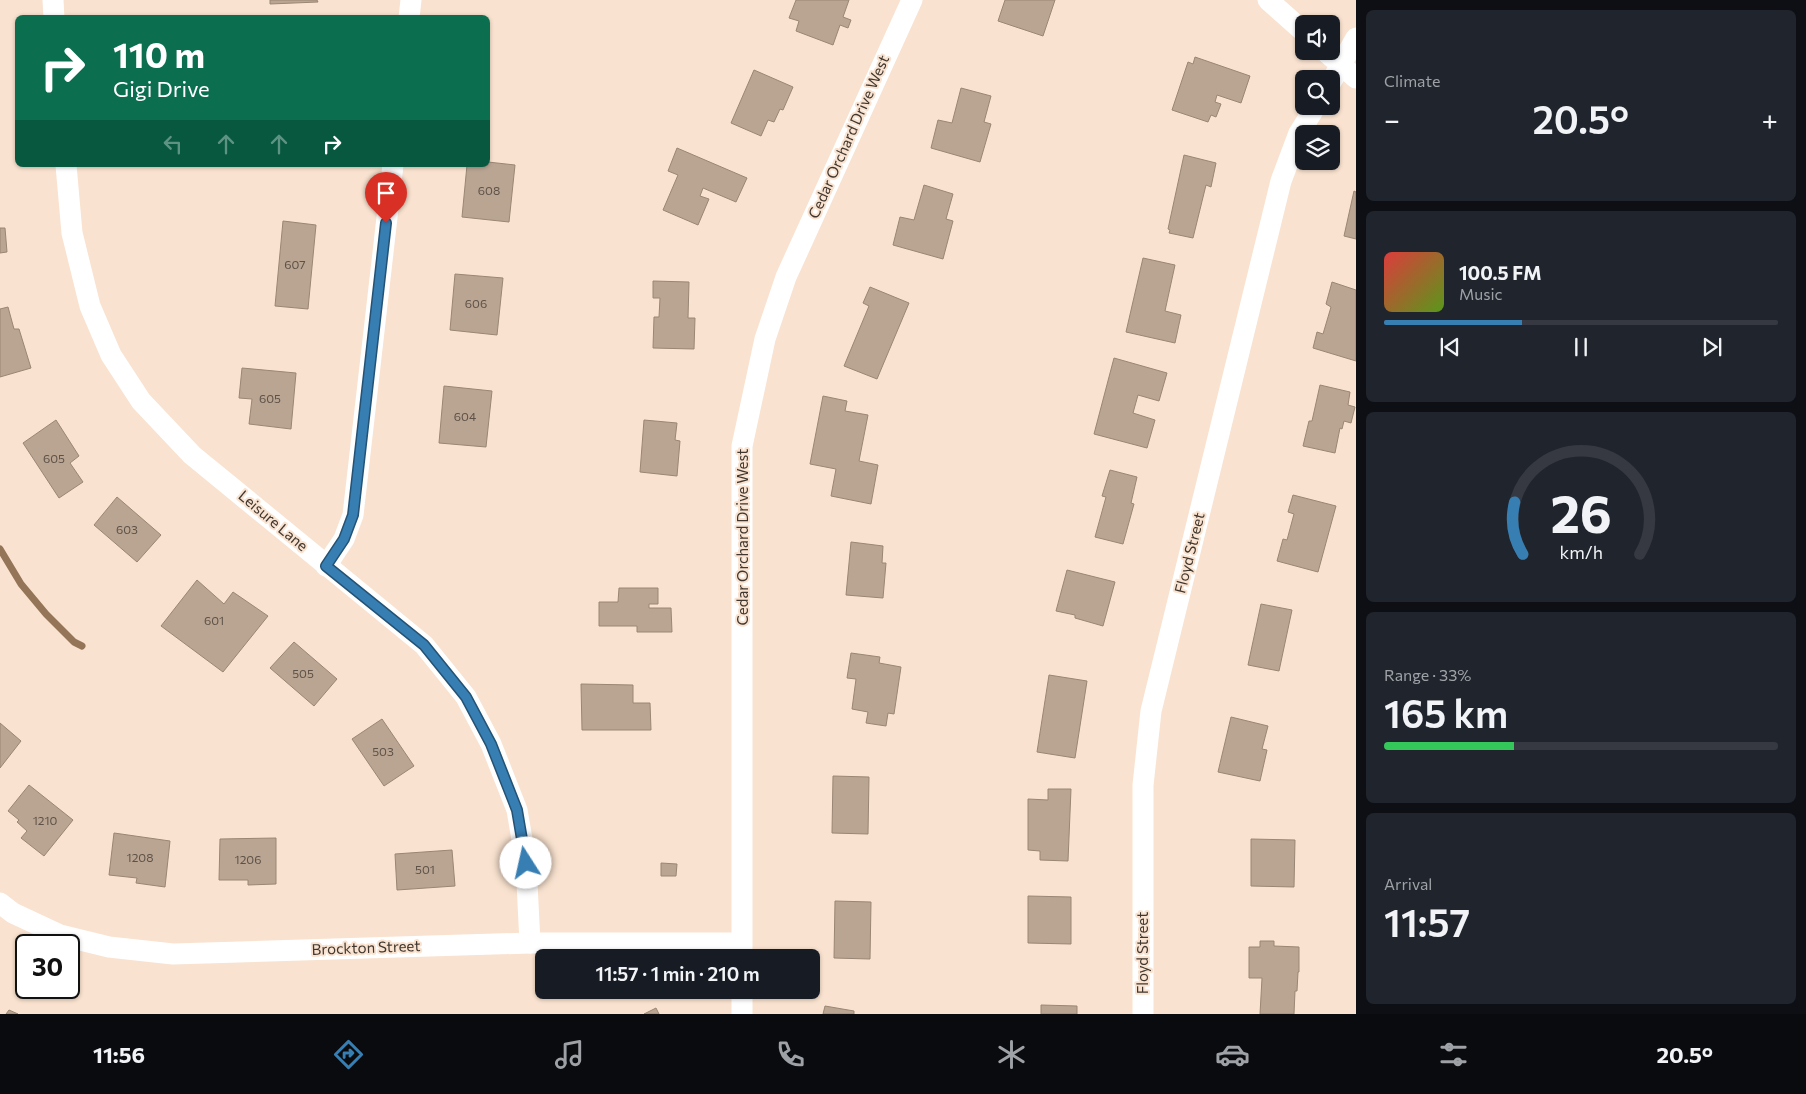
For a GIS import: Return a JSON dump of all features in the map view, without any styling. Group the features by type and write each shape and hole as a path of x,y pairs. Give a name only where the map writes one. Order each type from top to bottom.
{"street":[{"path":"53,0 54,15"},
{"path":"409,15 411,0"},
{"name":"Cedar Orchard Drive West","path":"742,949 742,446 765,339 786,277 912,0"},
{"path":"1268,0 1295,24"},
{"path":"1343,75 1356,38"},
{"path":"1332,60 1343,75"},
{"name":"Floyd Street","path":"1143,1014 1143,784 1151,711 1281,181 1299,133 1310,115"},
{"name":"Leisure Lane","path":"66,167 72,233 90,306 111,355 142,401 192,455 424,645 466,697 491,744 517,810 526,863 530,943"},
{"path":"326,566 344,539 353,515 393,167"},
{"name":"Brockton Street","path":"0,903 13,912 60,934 108,947 173,954 530,943 712,949"},
{"path":"742,999 742,1014"}],"building":[{"path":"270,0 317,0 318,2 270,4"},
{"path":"796,0 849,0 843,17 851,20 848,28 840,25 833,45 796,31 799,21 789,18"},
{"path":"1005,0 1055,0 1043,36 998,21"},
{"path":"1195,57 1250,76 1241,103 1217,95 1215,102 1221,104 1216,117 1211,115 1208,122 1172,110 1188,62 1193,64"},
{"path":"754,70 793,87 783,110 780,109 774,122 768,120 761,136 731,123"},
{"path":"961,88 991,96 984,122 991,124 980,162 931,148 938,120 952,123"},
{"path":"677,148 747,178 736,202 703,188 700,196 709,199 698,225 663,210 678,175 668,171"},
{"path":"1184,155 1216,163 1211,187 1206,185 1193,238 1169,233 1170,230 1168,229"},
{"path":"490,162 515,165 509,222 462,217 467,167 490,167"},
{"path":"924,185 953,194 946,219 953,221 943,259 893,245 900,217 914,220"},
{"path":"1354,191 1356,192 1356,239 1344,236"},
{"path":"283,221 316,225 308,309 275,306"},
{"path":"0,228 5,228 7,252 0,253"},
{"path":"1143,258 1175,265 1165,311 1181,315 1175,343 1126,332"},
{"path":"455,274 503,278 497,335 450,330"},
{"path":"653,281 689,282 688,318 695,318 694,349 653,348 654,317 659,317 660,298 653,298"},
{"path":"1332,282 1356,290 1356,361 1313,348 1317,332 1323,334 1331,307 1326,304"},
{"path":"870,287 909,303 877,379 844,366 869,306 863,303"},
{"path":"8,307 14,329 19,329 31,368 0,377 0,309"},
{"path":"1114,358 1167,373 1159,401 1138,395 1133,413 1155,420 1147,448 1094,434"},
{"path":"242,368 296,373 291,429 249,424 252,399 239,398"},
{"path":"1320,385 1350,392 1348,405 1355,407 1351,423 1344,421 1342,429 1340,428 1335,453 1303,446 1309,421 1312,421"},
{"path":"444,386 492,391 486,447 439,443"},
{"path":"823,396 847,401 845,411 868,415 859,461 878,465 871,504 831,496 836,469 810,464"},
{"path":"56,420 79,456 70,463 83,482 59,498 23,443"},
{"path":"644,420 677,423 675,440 680,441 677,476 640,472"},
{"path":"1110,470 1137,477 1131,503 1134,504 1123,544 1095,537 1106,497 1102,496"},
{"path":"1293,495 1336,506 1318,572 1277,561 1283,539 1287,540 1294,514 1288,512"},
{"path":"117,497 161,535 137,562 94,525"},
{"path":"851,542 883,546 882,563 886,563 883,598 846,595"},
{"path":"1067,570 1115,582 1103,626 1075,618 1075,615 1056,611"},
{"path":"197,580 224,604 233,592 268,616 223,672 161,626"},
{"path":"619,588 658,588 658,604 649,604 649,608 671,608 672,632 637,632 637,626 599,626 599,602 618,602"},
{"path":"1261,604 1292,610 1279,671 1248,665"},
{"path":"294,642 337,679 314,706 270,668"},
{"path":"851,653 880,657 879,663 901,667 894,714 888,713 886,726 866,723 868,712 852,709 856,679 847,678"},
{"path":"1049,675 1087,681 1075,758 1037,752"},
{"path":"581,684 633,685 633,703 650,703 651,730 582,730"},
{"path":"1231,717 1268,726 1262,749 1267,750 1260,781 1218,772"},
{"path":"382,719 414,766 384,786 352,739"},
{"path":"0,723 21,741 0,768"},
{"path":"833,776 869,777 868,834 832,833"},
{"path":"29,785 73,820 44,856 21,838 27,831 17,822 19,820 8,811"},
{"path":"1048,789 1071,789 1068,861 1040,860 1040,851 1028,850 1028,799 1048,800"},
{"path":"114,833 170,841 165,887 136,883 137,878 109,875"},
{"path":"276,838 276,884 248,885 248,880 219,880 220,839"},
{"path":"1251,839 1295,840 1294,887 1251,886"},
{"path":"452,850 455,886 397,890 395,854"},
{"path":"661,863 677,864 676,876 661,876"},
{"path":"1028,896 1071,897 1071,944 1028,943"},
{"path":"835,901 871,902 870,959 834,958"},
{"path":"1260,941 1274,941 1274,946 1299,947 1299,972 1297,991 1295,991 1294,1014 1260,1014 1262,978 1249,978 1249,947 1260,947"},
{"path":"1041,1005 1077,1006 1077,1014 1041,1014"},
{"path":"825,1006 854,1011 854,1014 823,1014"},
{"path":"656,1008 659,1014 644,1014"},
{"path":"9,1010 18,1014 6,1014"}],"waterway":[{"path":"0,549 21,584 46,614 74,642 82,646"}],"route":[{"path":"386,223 353,515 344,539 326,566 424,645 466,697 491,744 517,810 526,863"}]}
